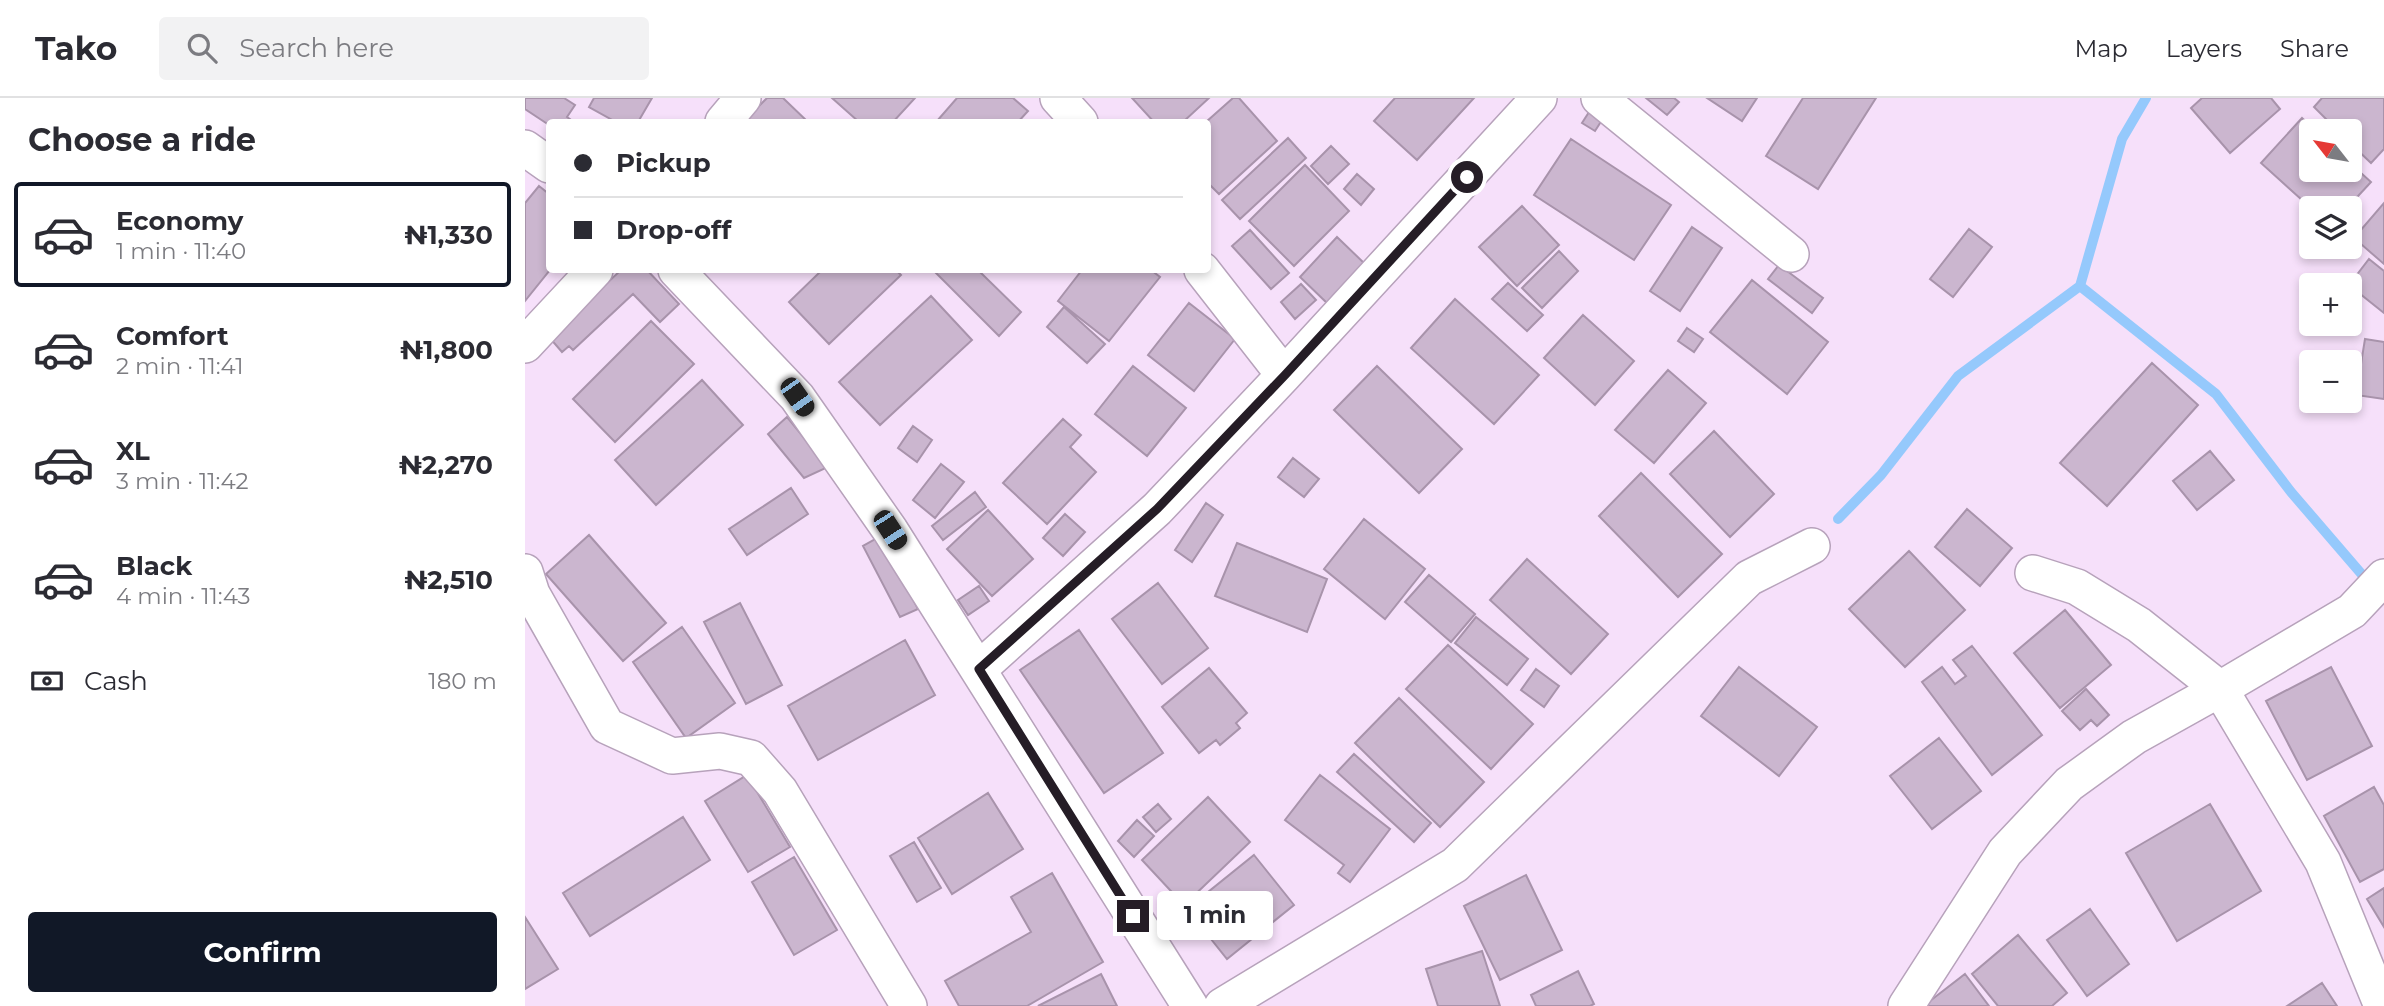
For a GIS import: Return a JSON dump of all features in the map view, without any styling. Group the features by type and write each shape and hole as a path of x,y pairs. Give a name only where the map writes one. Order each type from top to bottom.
{"street":[{"path":"726,119 743,98"},
{"path":"1058,98 1077,119"},
{"path":"979,669 1157,509 1285,375 1539,98"},
{"path":"1599,98 1791,254"},
{"path":"525,148 546,163"},
{"path":"525,345 592,273"},
{"path":"679,273 797,397 890,530 1190,1006"},
{"path":"1204,273 1285,375"},
{"path":"1221,1006 1455,866 1749,578 1812,546"},
{"path":"525,572 532,594 607,726 672,756 720,751 751,758 781,791 909,1006"},
{"path":"2033,573 2077,587 2140,625 2220,689 2323,862 2382,1006"},
{"path":"1906,1006 2005,852 2069,784 2134,737 2352,611 2384,577"}],"building":[{"path":"525,98 564,98 575,105 567,117 570,119 546,119 546,123 525,109"},
{"path":"594,98 652,98 640,119 611,119 589,107"},
{"path":"767,98 783,98 805,119 746,119"},
{"path":"832,98 915,98 896,119 856,119"},
{"path":"957,98 1013,98 1028,111 1021,119 939,119"},
{"path":"1132,98 1209,98 1186,119 1151,119"},
{"path":"1233,98 1239,98 1277,141 1219,194 1211,186 1209,119"},
{"path":"1395,98 1474,98 1417,160 1374,121"},
{"path":"1646,98 1674,98 1679,102 1667,115"},
{"path":"1707,98 1757,98 1742,121"},
{"path":"1803,98 1876,98 1818,189 1766,156"},
{"path":"2202,98 2271,98 2280,109 2230,153 2191,108"},
{"path":"2322,98 2384,98 2384,149 2371,163 2363,155 2363,119 2326,119 2314,107"},
{"path":"1589,112 1602,120 1595,131 1582,123"},
{"path":"2299,121 2299,182 2363,182 2363,175 2371,182 2358,196 2299,197 2261,163"},
{"path":"1288,138 1306,158 1240,219 1222,200"},
{"path":"1571,139 1671,205 1634,260 1534,195"},
{"path":"1331,146 1349,164 1328,184 1311,166"},
{"path":"1305,165 1349,211 1294,266 1249,221"},
{"path":"1357,174 1374,189 1361,205 1344,189"},
{"path":"539,186 546,192 548,273 525,301 525,203"},
{"path":"2384,203 2384,264 2362,245 2362,229"},
{"path":"1522,206 1559,245 1517,286 1479,247"},
{"path":"1692,227 1722,248 1680,311 1650,291"},
{"path":"1969,229 1992,247 1953,297 1930,279"},
{"path":"1250,230 1289,273 1271,289 1232,246"},
{"path":"1337,237 1365,264 1328,304 1300,277"},
{"path":"1559,251 1578,271 1542,308 1522,288"},
{"path":"2369,259 2384,271 2384,313 2362,295 2362,273 2358,273"},
{"path":"1779,265 1823,298 1812,313 1768,279"},
{"path":"618,273 650,273 679,304 660,322 633,294 573,350 569,346 562,352 549,337"},
{"path":"819,273 901,275 829,344 789,302"},
{"path":"936,273 981,273 1021,312 999,336"},
{"path":"1080,273 1155,273 1160,277 1109,341 1058,301"},
{"path":"1752,280 1828,342 1787,394 1710,332"},
{"path":"1508,283 1543,315 1527,331 1492,299"},
{"path":"1301,284 1316,300 1295,319 1281,302"},
{"path":"931,296 972,340 880,425 839,382"},
{"path":"1455,299 1539,375 1494,424 1411,348"},
{"path":"1189,303 1235,339 1194,391 1148,355"},
{"path":"1064,307 1105,344 1087,363 1047,327"},
{"path":"1583,315 1634,361 1595,405 1544,358"},
{"path":"651,321 694,364 615,442 573,399"},
{"path":"1687,328 1703,339 1694,352 1678,341"},
{"path":"2365,339 2384,342 2384,399 2362,396"},
{"path":"2152,363 2198,405 2107,506 2060,463"},
{"path":"1133,366 1186,408 1147,456 1095,414"},
{"path":"1377,366 1462,449 1419,493 1334,410"},
{"path":"1668,370 1706,403 1654,463 1615,430"},
{"path":"702,380 743,425 656,505 615,460"},
{"path":"787,417 828,467 804,478 768,434"},
{"path":"1063,419 1081,435 1070,447 1096,472 1047,524 1003,483"},
{"path":"913,426 932,440 917,462 898,448"},
{"path":"1714,431 1774,494 1730,537 1670,474"},
{"path":"2210,451 2234,480 2197,510 2173,481"},
{"path":"1293,458 1319,479 1304,497 1278,477"},
{"path":"941,464 964,482 935,518 913,500"},
{"path":"1641,473 1722,554 1678,597 1599,516"},
{"path":"791,488 808,514 747,555 729,529"},
{"path":"975,492 986,507 943,540 932,526"},
{"path":"1206,503 1223,515 1192,562 1175,550"},
{"path":"1967,509 2012,548 1980,586 1935,547"},
{"path":"988,510 1033,559 992,596 947,549"},
{"path":"1065,514 1085,532 1063,556 1043,538"},
{"path":"1364,519 1425,569 1385,619 1324,569"},
{"path":"589,535 666,623 623,661 546,574"},
{"path":"881,536 918,609 900,617 863,546"},
{"path":"1237,543 1327,579 1307,632 1215,596"},
{"path":"1909,551 1965,610 1905,667 1849,609"},
{"path":"1527,559 1608,634 1571,674 1490,600"},
{"path":"1429,575 1475,614 1451,642 1405,602"},
{"path":"1158,583 1208,648 1162,684 1112,619"},
{"path":"979,586 989,601 968,615 958,600"},
{"path":"740,603 782,685 746,704 704,622"},
{"path":"2065,610 2111,665 2060,708 2014,653"},
{"path":"1476,617 1528,659 1507,685 1455,643"},
{"path":"682,627 735,703 686,738 633,662"},
{"path":"1079,630 1163,753 1104,793 1020,670"},
{"path":"905,640 935,695 818,760 788,706"},
{"path":"1448,645 1533,724 1491,769 1406,689"},
{"path":"1972,646 2042,735 1992,775 1922,682 1942,667 1955,684 1966,676 1953,660"},
{"path":"1739,667 1817,727 1779,776 1701,716"},
{"path":"2331,667 2372,746 2307,780 2266,701"},
{"path":"1209,668 1247,713 1236,723 1240,728 1220,745 1216,740 1199,753 1162,707"},
{"path":"1536,669 1559,686 1544,707 1521,690"},
{"path":"2086,689 2109,715 2097,726 2091,720 2080,730 2062,711"},
{"path":"1399,698 1484,782 1440,827 1355,743"},
{"path":"1939,738 1981,791 1932,829 1890,776"},
{"path":"1354,754 1431,823 1414,842 1337,772"},
{"path":"747,775 790,847 748,872 705,801"},
{"path":"1320,775 1390,829 1350,882 1338,873 1344,865 1285,820"},
{"path":"2374,787 2384,805 2384,869 2360,882 2324,816"},
{"path":"988,793 1023,849 952,894 918,838"},
{"path":"1208,797 1250,842 1184,905 1142,860"},
{"path":"1158,804 1171,819 1156,832 1143,817"},
{"path":"2210,804 2261,891 2177,941 2126,853"},
{"path":"683,817 710,860 590,936 563,893"},
{"path":"1137,820 1154,836 1134,857 1118,841"},
{"path":"914,842 941,888 917,902 890,856"},
{"path":"1254,855 1294,905 1227,959 1187,909"},
{"path":"794,857 837,930 794,955 752,882"},
{"path":"1052,873 1103,962 1027,1006 959,1006 945,981 1031,932 1011,897"},
{"path":"1526,875 1562,950 1500,980 1464,906"},
{"path":"2384,888 2384,927 2367,899"},
{"path":"2090,909 2129,964 2087,996 2047,940"},
{"path":"525,917 558,969 525,989"},
{"path":"2018,935 2067,993 2052,1006 1998,1006 1972,974"},
{"path":"1482,951 1500,1006 1438,1006 1426,969"},
{"path":"1578,971 1594,1004 1536,1006 1531,995"},
{"path":"1101,974 1117,1006 1038,1006"},
{"path":"1965,974 1989,1006 1926,1004"},
{"path":"2322,983 2337,1006 2287,1006"}],"waterway":[{"path":"1838,519 1881,475 1958,376 2080,286 2122,139 2146,98"},
{"path":"2080,286 2216,394 2291,492 2371,585"}],"route":[{"path":"1133,916 979,669 1157,509 1285,375 1467,177"}]}
